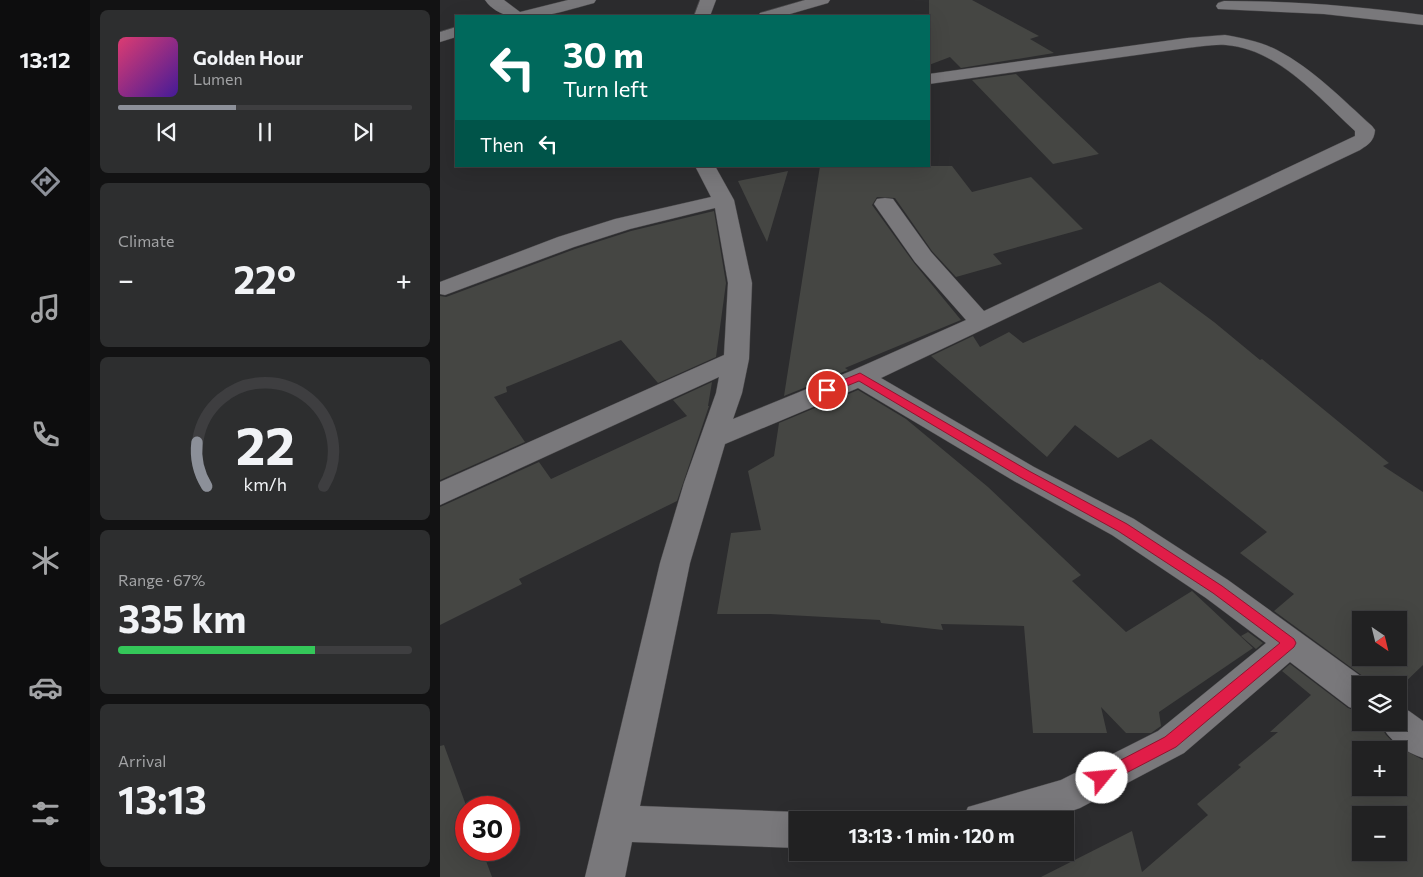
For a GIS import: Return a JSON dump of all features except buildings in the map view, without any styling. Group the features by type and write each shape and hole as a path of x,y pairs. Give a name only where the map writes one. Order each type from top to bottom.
{"street":[{"path":"493,0 515,15"},
{"path":"526,15 588,0"},
{"path":"702,15 708,0"},
{"path":"770,15 822,0"},
{"path":"1220,3 1364,12 1423,20"},
{"path":"712,439 860,377 981,322 1353,146 1364,139 1366,130 1298,70 1236,30 1220,3"},
{"path":"930,78 1205,40 1225,40 1236,30"},
{"path":"440,36 455,32"},
{"path":"605,877 675,563 712,439 729,393 736,359 740,283 723,200 706,167"},
{"path":"445,288 566,242 623,224 723,200"},
{"path":"885,204 923,257 981,322"},
{"path":"440,494 736,359"},
{"path":"860,377 1024,474 1123,528 1217,589 1352,689"},
{"path":"1013,811 1067,796 1171,742 1290,643"},
{"path":"1407,730 1423,742"},
{"path":"616,823 789,830"}],"route":[{"path":"827,390 860,377 1024,474 1123,528 1217,589 1290,643 1171,742 1102,778"}]}
